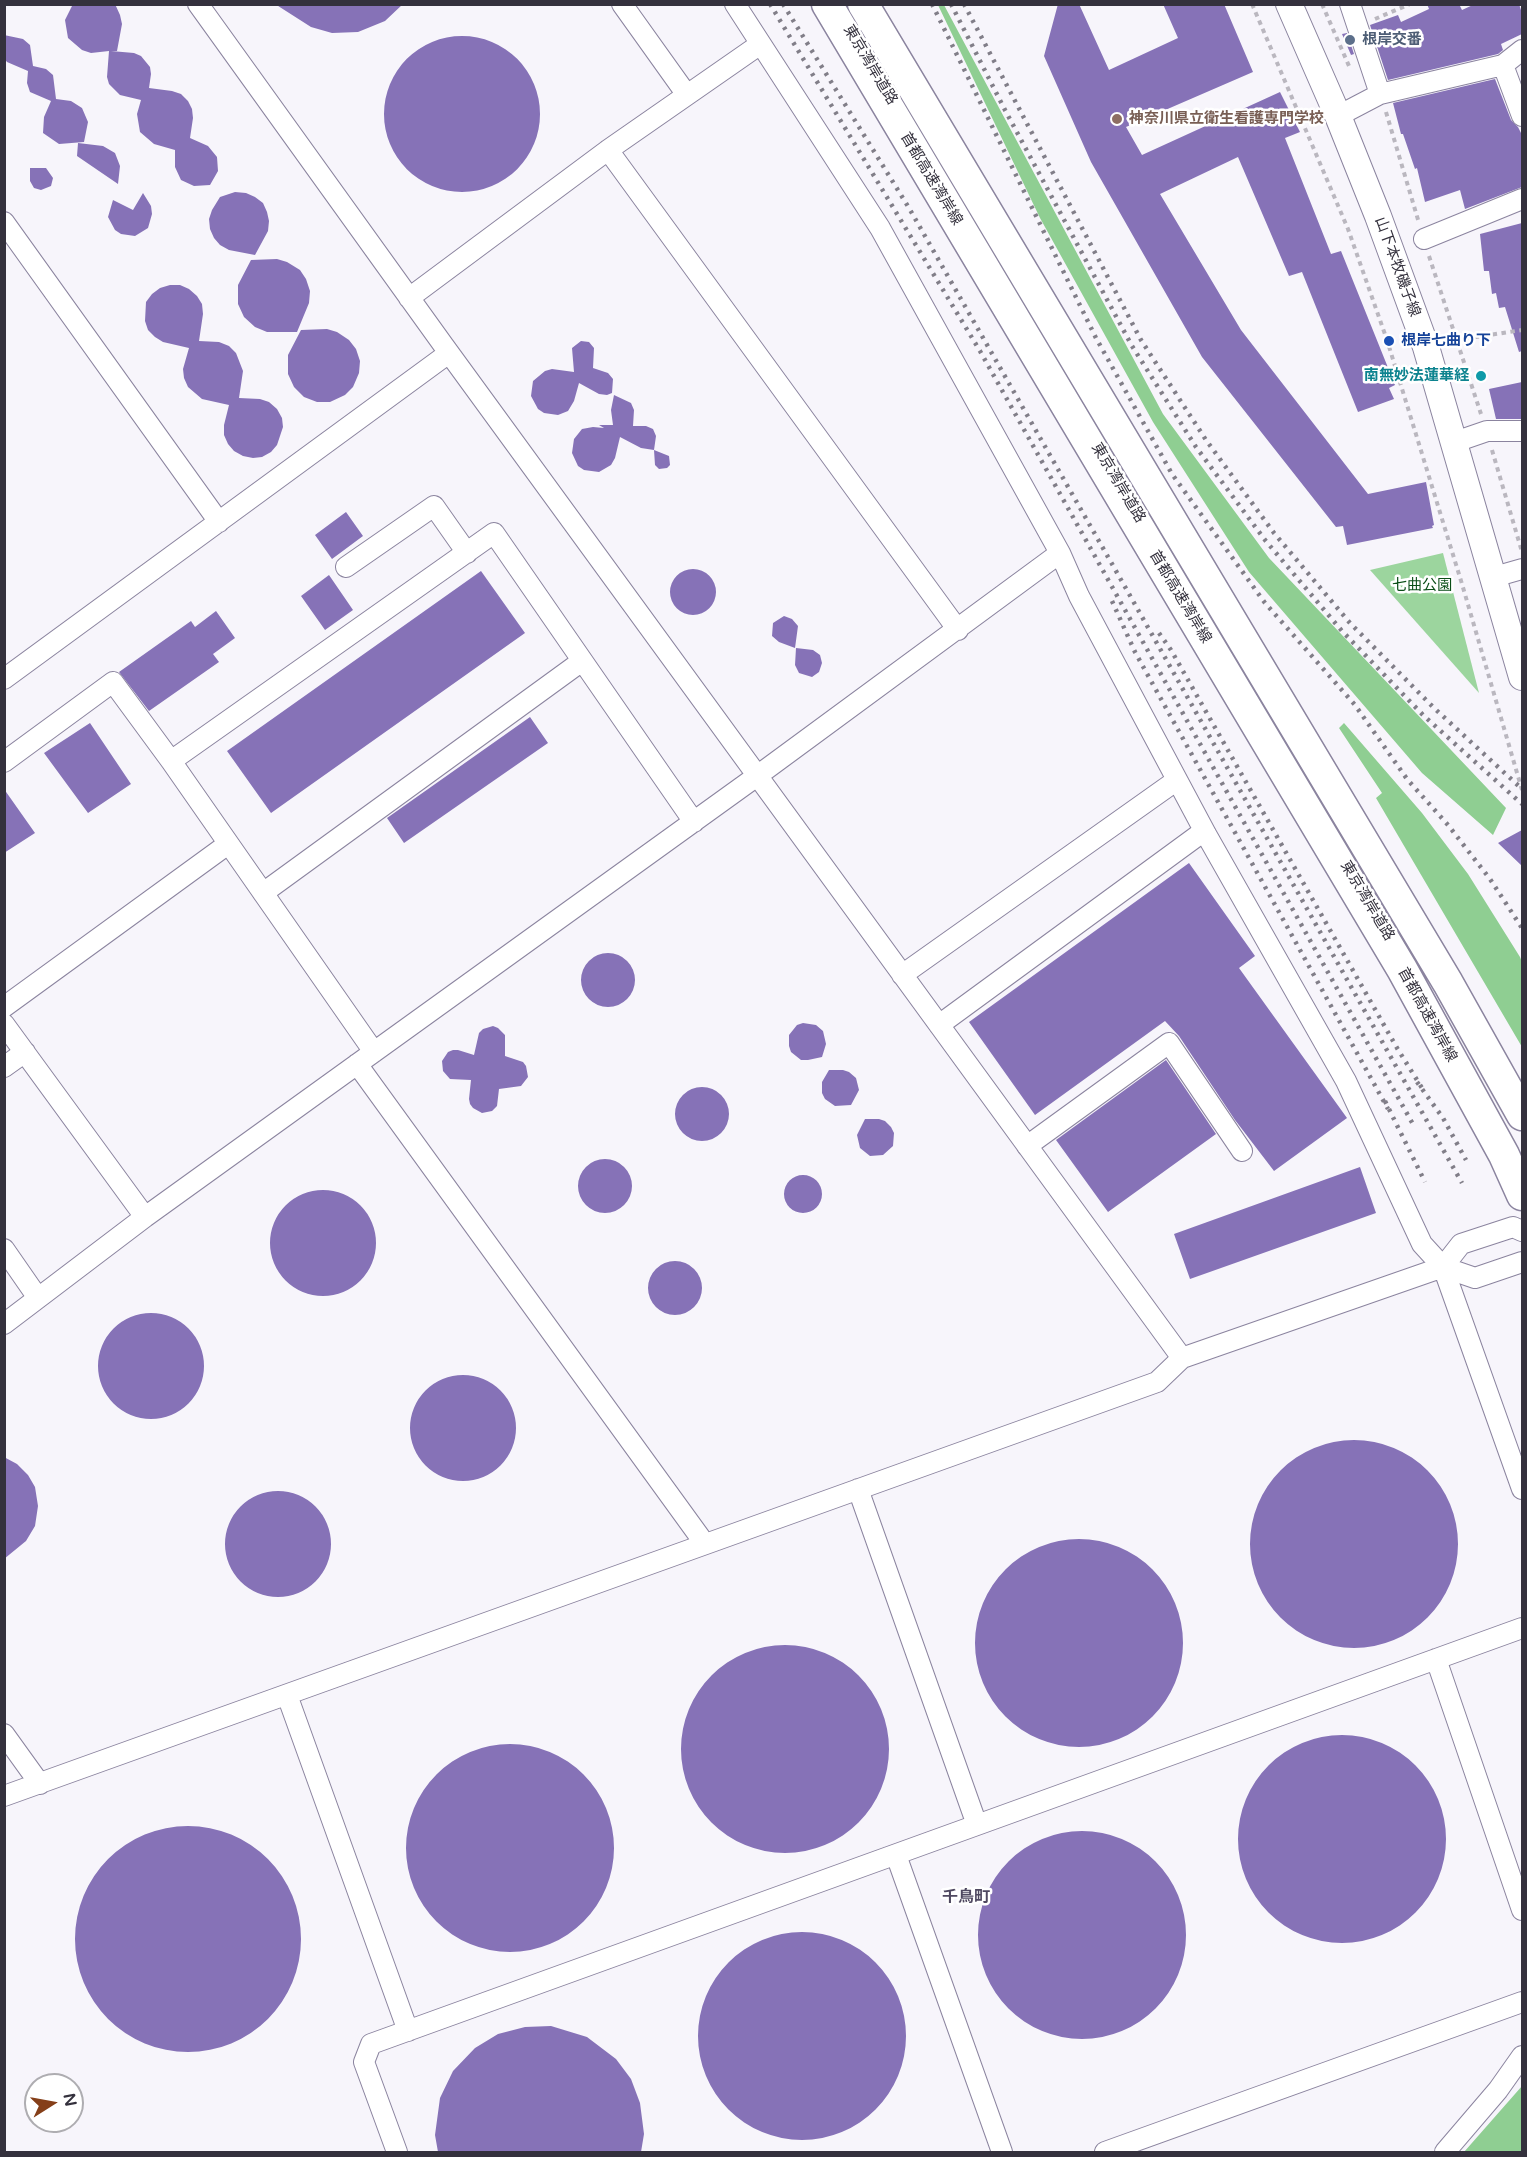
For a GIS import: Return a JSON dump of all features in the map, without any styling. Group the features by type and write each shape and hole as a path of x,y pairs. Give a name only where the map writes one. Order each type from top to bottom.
{"highway":[{"name":"首都高速湾岸線","path":"827,4 1402,969 1504,1155 1522,1195"},
{"name":"東京湾岸道路","path":"834,4 1403,962 1512,1159 1522,1183"},
{"name":"東京湾岸道路","path":"863,4 1448,983 1522,1115"},
{"path":"870,4 1458,987 1522,1103"}],"main road":[{"name":"山下本牧磯子線","path":"1289,4 1338,116 1378,216 1426,347 1522,677"}],"lane":[{"path":"198,4 409,298 1182,1358"},
{"path":"622,4 687,95"},
{"path":"735,4 759,45 880,228 1060,554 1079,596 1204,831 1346,1081 1422,1244 1443,1267 1522,1489"},
{"path":"1350,4 1380,94"},
{"path":"409,298 608,150 759,45"},
{"path":"1338,116 1380,94 1503,65 1522,50"},
{"path":"1503,65 1522,116"},
{"path":"608,150 958,630"},
{"path":"1424,238 1522,199"},
{"path":"4,222 219,522"},
{"path":"4,679 449,353"},
{"path":"1455,442 1486,431 1522,431"},
{"path":"346,567 434,506 467,553"},
{"path":"171,761 494,533 694,822"},
{"path":"4,1324 145,1217 694,822 1060,554"},
{"path":"1494,577 1522,569"},
{"path":"262,893 582,661"},
{"path":"4,762 113,682 171,761 374,1052"},
{"path":"902,975 1177,780"},
{"path":"939,1025 1204,831"},
{"path":"4,1007 228,844"},
{"path":"4,1024 145,1217"},
{"path":"1027,1146 1169,1043 1242,1151"},
{"path":"4,1067 24,1052"},
{"path":"357,1065 705,1544"},
{"path":"4,1796 1157,1383 1182,1358 1443,1267 1461,1244 1513,1227 1522,1231"},
{"path":"4,1249 38,1298"},
{"path":"1443,1267 1475,1278 1522,1262"},
{"path":"858,1489 977,1825"},
{"path":"397,2152 364,2062 371,2044 1522,1628"},
{"path":"1436,1659 1522,1910"},
{"path":"287,1695 408,2031"},
{"path":"4,1734 40,1784"},
{"path":"896,1855 1002,2152"},
{"path":"1105,2152 1522,2002"},
{"path":"1445,2152 1498,2090 1522,2056"}],"path":[{"path":"1251,4 1352,240 1414,429 1522,790"},
{"path":"1322,4 1350,70"},
{"path":"1357,26 1410,4"},
{"path":"1380,94 1486,431 1522,554"},
{"path":"1457,340 1522,330"}],"green space":[{"path":"938,5 944,5 1163,414 1269,558 1506,808 1493,835 1422,773 1249,572 1153,422 1040,218"},
{"name":"七曲公園","path":"1443,553 1479,693 1370,570"},
{"path":"1344,723 1422,813 1468,874 1520,957 1522,962 1522,1047 1376,798 1382,793 1339,728"},
{"path":"1522,2086 1522,2152 1464,2152"}],"building":[{"path":"73,4 115,4 122,24 117,51 111,51 134,53 141,56 150,67 149,88 181,94 188,101 193,118 190,138 208,146 217,157 218,171 210,185 194,186 181,180 175,167 175,150 154,144 140,132 137,114 141,100 120,95 109,84 107,77 109,51 91,53 82,50 68,38 65,20"},
{"path":"275,4 403,4 385,21 358,32 332,33 311,27"},
{"path":"1058,4 1079,4 1109,70 1178,38 1163,4 1224,4 1253,72 1126,127 1142,155 1280,92 1300,132 1285,138 1331,254 1341,251 1395,385 1389,388 1394,399 1358,412 1302,272 1289,276 1238,157 1160,194 1241,330 1368,494 1426,482 1433,528 1347,545 1343,526 1336,527 1202,357 1091,162 1044,56"},
{"path":"1427,4 1459,4 1462,10 1475,4 1519,4 1522,13 1522,34 1501,44 1503,50 1498,54 1388,80 1370,25 1398,15 1401,22 1429,9"},
{"path":"1347,33 1354,54 1351,55 1342,34"},
{"path":"4,35 23,39 30,45 33,66 46,69 53,75 56,99 71,101 82,108 88,122 84,142 59,144 43,133 44,117 51,101 30,92 27,83 28,71 7,62 4,58"},
{"path":"462,36 492,42 517,59 534,84 540,114 534,144 517,169 492,186 462,192 432,186 407,169 390,144 384,114 390,84 407,59 432,42"},
{"path":"1495,79 1511,120 1522,135 1522,187 1465,209 1460,190 1425,202 1417,168 1415,169 1403,134 1401,134 1393,103"},
{"path":"78,143 103,146 115,153 120,166 118,184 77,156"},
{"path":"30,168 46,168 53,178 51,186 41,190 34,188 30,181"},
{"path":"235,192 255,197 263,203 267,212 268,231 255,255 229,250 220,245 210,229 209,219 220,197"},
{"path":"143,193 151,206 152,214 148,228 135,236 121,234 115,230 108,217 113,200 133,210"},
{"path":"1522,223 1522,351 1519,352 1505,307 1499,308 1496,293 1492,294 1489,271 1484,271 1480,234"},
{"path":"277,259 300,270 310,291 309,303 297,332 267,332 255,327 244,317 238,304 238,285 251,260"},
{"path":"180,285 189,289 202,304 203,314 199,341 219,342 229,346 236,353 243,371 239,398 260,399 269,402 277,409 282,418 283,427 277,445 271,452 262,457 253,458 234,451 224,435 229,405 202,399 188,387 184,378 183,369 189,348 163,342 148,330 145,321 146,302 160,288"},
{"path":"327,329 349,340 356,349 360,361 359,373 353,387 345,395 330,402 317,402 304,397 294,387 288,374 288,355 301,330"},
{"path":"581,341 589,342 594,348 593,368 608,373 613,379 612,393 599,394 579,383 574,401 568,411 558,415 544,413 538,409 531,396 533,381 545,371 552,369 574,372 572,348"},
{"path":"1522,382 1522,419 1496,419 1489,389"},
{"path":"614,395 631,403 634,410 633,426 646,426 653,429 656,436 654,450 641,448 620,437 611,465 599,472 584,470 578,466 572,453 574,439 582,429 604,428 599,425 613,425 611,410"},
{"path":"654,450 669,456 670,465 667,468 659,469 655,465"},
{"path":"346,512 363,536 332,559 315,535"},
{"path":"693,569 709,576 716,592 709,608 693,615 677,608 670,592 677,576"},
{"path":"481,571 525,633 271,813 227,751"},
{"path":"329,575 353,610 325,630 301,596"},
{"path":"216,611 235,638 213,654 219,662 149,711 119,672 191,621 195,627"},
{"path":"784,616 792,619 798,626 795,648 779,642 772,636 773,623"},
{"path":"796,648 813,650 820,655 822,663 819,672 812,677 799,673 795,665"},
{"path":"530,717 548,743 404,843 387,818"},
{"path":"90,723 131,784 88,813 44,753"},
{"path":"4,789 35,833 4,853"},
{"path":"1522,830 1522,866 1498,843"},
{"path":"1189,863 1255,956 1239,968 1347,1118 1274,1171 1235,1120 1179,1036 1165,1021 1035,1115 969,1022"},
{"path":"608,953 618,955 627,961 633,970 635,980 633,990 627,999 618,1005 608,1007 598,1005 589,999 583,990 581,980 583,970 589,961 598,955"},
{"path":"803,1023 816,1025 823,1031 826,1044 822,1057 801,1060 791,1052 789,1035 797,1025"},
{"path":"493,1026 505,1035 505,1056 523,1062 528,1077 521,1086 499,1089 497,1106 492,1111 482,1113 470,1104 471,1080 450,1079 443,1071 442,1061 448,1052 453,1050 474,1055 479,1033"},
{"path":"1166,1060 1216,1134 1108,1212 1056,1140"},
{"path":"829,1070 843,1070 856,1078 859,1090 851,1105 835,1106 825,1099 822,1093 822,1082"},
{"path":"702,1087 712,1089 721,1095 727,1104 729,1114 727,1124 721,1133 712,1139 702,1141 692,1139 683,1133 677,1124 675,1114 677,1104 683,1095 692,1089"},
{"path":"865,1119 885,1121 894,1133 893,1146 883,1155 870,1156 860,1148 857,1135"},
{"path":"605,1159 615,1161 624,1167 630,1176 632,1186 630,1196 624,1205 615,1211 605,1213 595,1211 586,1205 580,1196 578,1186 580,1176 586,1167 595,1161"},
{"path":"1360,1167 1376,1213 1190,1279 1174,1234"},
{"path":"803,1175 816,1181 822,1194 816,1207 803,1213 790,1207 784,1194 790,1181"},
{"path":"323,1190 343,1194 360,1206 372,1223 376,1243 372,1263 360,1280 343,1292 323,1296 303,1292 286,1280 274,1263 270,1243 274,1223 286,1206 303,1194"},
{"path":"675,1261 685,1263 694,1269 700,1278 702,1288 700,1298 694,1307 685,1313 675,1315 665,1313 656,1307 650,1298 648,1288 650,1278 656,1269 665,1263"},
{"path":"151,1313 171,1317 188,1329 200,1346 204,1366 200,1386 188,1403 171,1415 151,1419 131,1415 114,1403 102,1386 98,1366 102,1346 114,1329 131,1317"},
{"path":"463,1375 483,1379 500,1391 512,1408 516,1428 512,1448 500,1465 483,1477 463,1481 443,1477 426,1465 414,1448 410,1428 414,1408 426,1391 443,1379"},
{"path":"1344,1440 1364,1440 1384,1444 1403,1452 1428,1470 1441,1486 1450,1504 1458,1534 1454,1574 1450,1584 1441,1602 1428,1618 1412,1631 1384,1644 1364,1648 1344,1648 1324,1644 1305,1636 1280,1618 1267,1602 1254,1574 1250,1554 1250,1534 1254,1514 1262,1495 1280,1470 1296,1457 1324,1444"},
{"path":"4,1457 17,1464 28,1475 35,1487 38,1506 35,1526 26,1541 4,1559"},
{"path":"278,1491 298,1495 315,1507 327,1524 331,1544 327,1564 315,1581 298,1593 278,1597 258,1593 241,1581 229,1564 225,1544 229,1524 241,1507 258,1495"},
{"path":"1069,1539 1089,1539 1109,1543 1128,1551 1153,1569 1166,1585 1175,1603 1183,1633 1179,1673 1175,1683 1166,1701 1153,1717 1137,1730 1109,1743 1089,1747 1069,1747 1049,1743 1030,1735 1005,1717 992,1701 979,1673 975,1653 975,1633 979,1613 987,1594 1005,1569 1021,1556 1049,1543"},
{"path":"775,1645 795,1645 815,1649 834,1657 859,1675 872,1691 881,1709 889,1739 885,1779 881,1789 872,1807 859,1823 843,1836 815,1849 795,1853 775,1853 755,1849 736,1841 711,1823 698,1807 685,1779 681,1759 681,1739 685,1719 693,1700 711,1675 727,1662 755,1649"},
{"path":"1332,1735 1352,1735 1372,1739 1391,1747 1416,1765 1429,1781 1438,1799 1446,1829 1442,1869 1438,1879 1429,1897 1416,1913 1400,1926 1372,1939 1352,1943 1332,1943 1312,1939 1293,1931 1268,1913 1255,1897 1242,1869 1238,1849 1238,1829 1242,1809 1250,1790 1268,1765 1284,1752 1312,1739"},
{"path":"500,1744 520,1744 540,1748 559,1756 584,1774 597,1790 606,1808 614,1838 610,1878 606,1888 597,1906 584,1922 568,1935 540,1948 520,1952 500,1952 480,1948 461,1940 436,1922 423,1906 410,1878 406,1858 406,1838 410,1818 418,1799 436,1774 452,1761 480,1748"},
{"path":"188,1826 210,1828 231,1835 251,1845 268,1859 282,1876 292,1896 299,1917 301,1939 299,1961 292,1982 282,2002 268,2019 251,2033 231,2043 210,2050 188,2052 166,2050 145,2043 125,2033 108,2019 94,2002 84,1982 77,1961 75,1939 77,1917 84,1896 94,1876 108,1859 125,1845 145,1835 166,1828"},
{"path":"1072,1831 1092,1831 1112,1835 1131,1843 1156,1861 1169,1877 1178,1895 1186,1925 1182,1965 1178,1975 1169,1993 1156,2009 1140,2022 1112,2035 1092,2039 1072,2039 1052,2035 1033,2027 1008,2009 995,1993 982,1965 978,1945 978,1925 982,1905 990,1886 1008,1861 1024,1848 1052,1835"},
{"path":"792,1932 812,1932 832,1936 851,1944 876,1962 889,1978 898,1996 906,2026 902,2066 898,2076 889,2094 876,2110 860,2123 832,2136 812,2140 792,2140 772,2136 753,2128 728,2110 715,2094 702,2066 698,2046 698,2026 702,2006 710,1987 728,1962 744,1949 772,1936"},
{"path":"551,2026 587,2037 616,2059 631,2079 640,2103 644,2134 641,2152 438,2152 435,2135 440,2098 453,2071 475,2048 498,2034 525,2027"}],"railway":[{"path":"770,4 980,351 1414,1126"},
{"path":"783,4 909,208 1462,1183"},
{"path":"932,4 1096,338 1172,474 1265,603 1355,705 1407,779 1448,825 1490,879 1522,928"},
{"path":"951,4 1005,110 1132,346 1196,447 1265,540 1342,631 1424,716 1522,804"},
{"path":"964,4 1141,340 1206,440 1274,533 1350,623 1434,708 1522,789"},
{"path":"1112,601 1135,652 1388,1109"},
{"path":"1159,633 1171,650 1397,1048 1422,1088"},
{"path":"1417,1082 1443,1118 1466,1160"},
{"path":"1385,1101 1425,1182"}],"place":[{"name":"根岸交番","path":"1350,40"},
{"name":"神奈川県立衛生看護専門学校","path":"1117,119"},
{"name":"根岸七曲り下","path":"1389,341"},
{"name":"南無妙法蓮華経","path":"1481,376"}],"district":[{"name":"千鳥町","path":"966,1898"}]}
